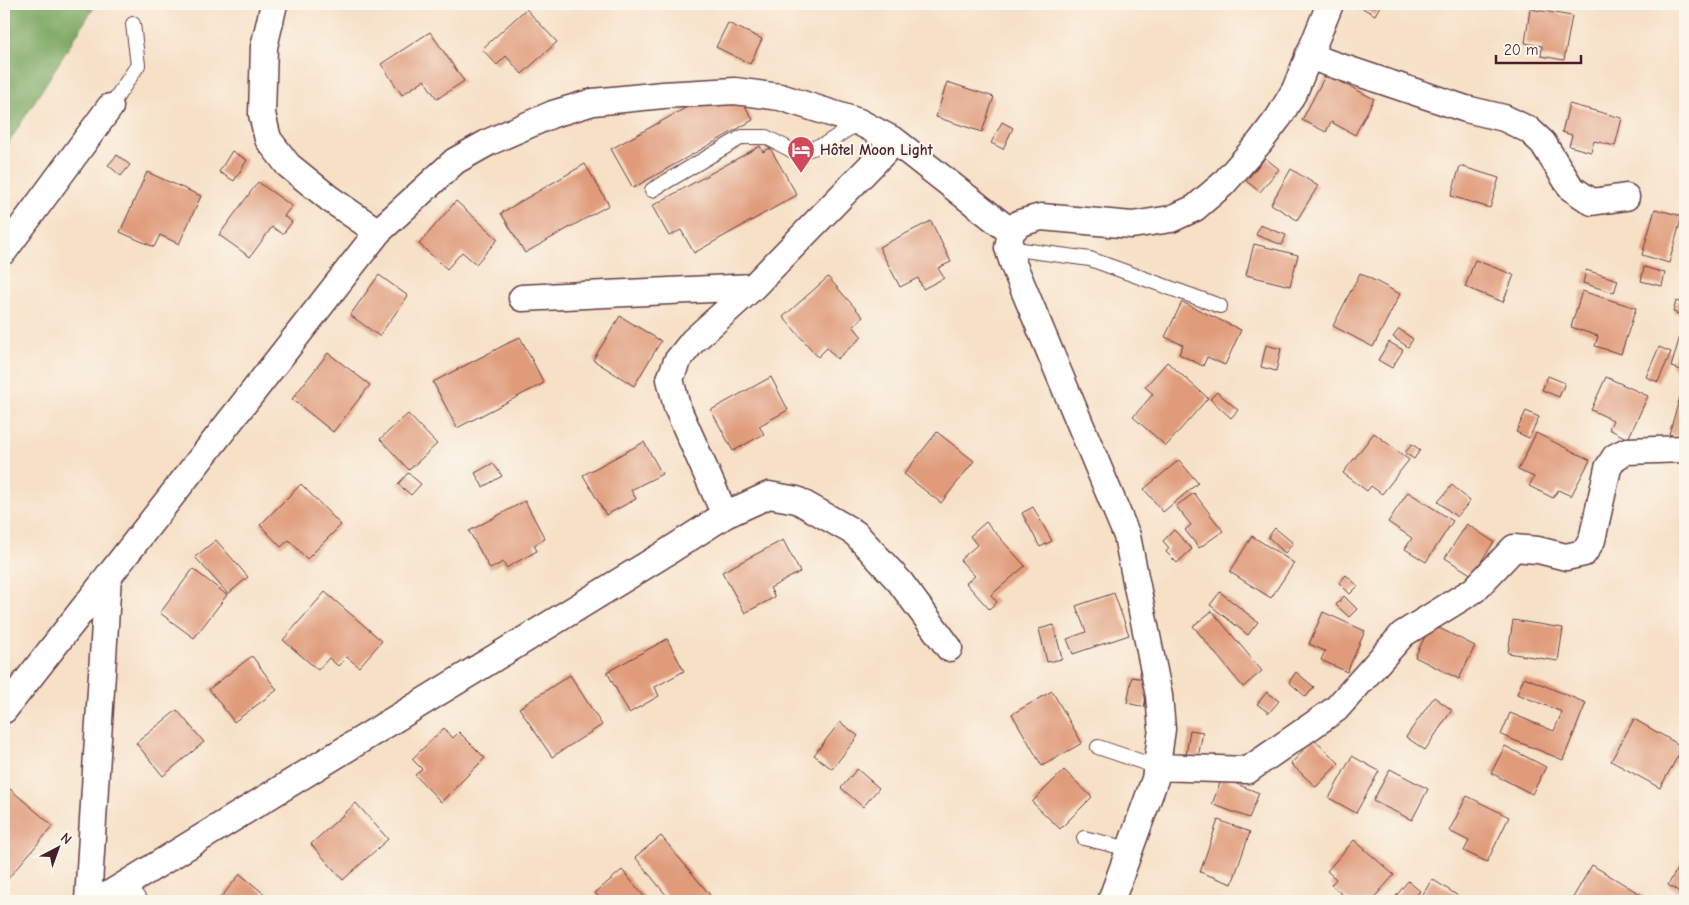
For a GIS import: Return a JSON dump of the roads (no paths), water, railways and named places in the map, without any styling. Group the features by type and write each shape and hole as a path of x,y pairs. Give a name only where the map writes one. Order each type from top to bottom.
{"street":[{"path":"274,4 264,56 262,114 268,139 288,165 330,199 378,232"},
{"path":"1010,240 1020,223 1041,218 1132,225 1171,219 1195,208 1223,184 1279,117 1295,90 1330,4"},
{"path":"1308,56 1466,109 1504,118 1529,130 1543,143 1571,188 1592,202 1626,197"},
{"path":"4,710 378,232 454,161 489,142 544,118 593,102 663,95 736,91 780,97 859,122 895,141 1010,240 1019,279 1127,536 1159,696 1162,728 1155,779 1111,901"},
{"path":"4,252 110,107"},
{"path":"725,515 678,407 670,379 677,362 692,341 753,287 895,141"},
{"path":"522,298 753,287"},
{"path":"1157,767 1248,770 1336,709 1403,634 1474,590 1514,548 1538,550 1566,557 1584,553 1592,540 1608,468 1615,457 1627,451 1685,449"},
{"path":"98,901 134,892 725,515 769,495 797,500 855,534 900,582 949,648"},
{"path":"88,901 108,576"}],"lane":[{"path":"110,107 138,65 133,24"},
{"path":"652,190 742,137 766,137 797,152 826,144 859,122"},
{"path":"1010,240 1090,259 1220,306"},
{"path":"1098,747 1157,767"},
{"path":"1084,838 1130,849"}],"place":[{"name":"Hôtel Moon Light","path":"801,174"}]}
